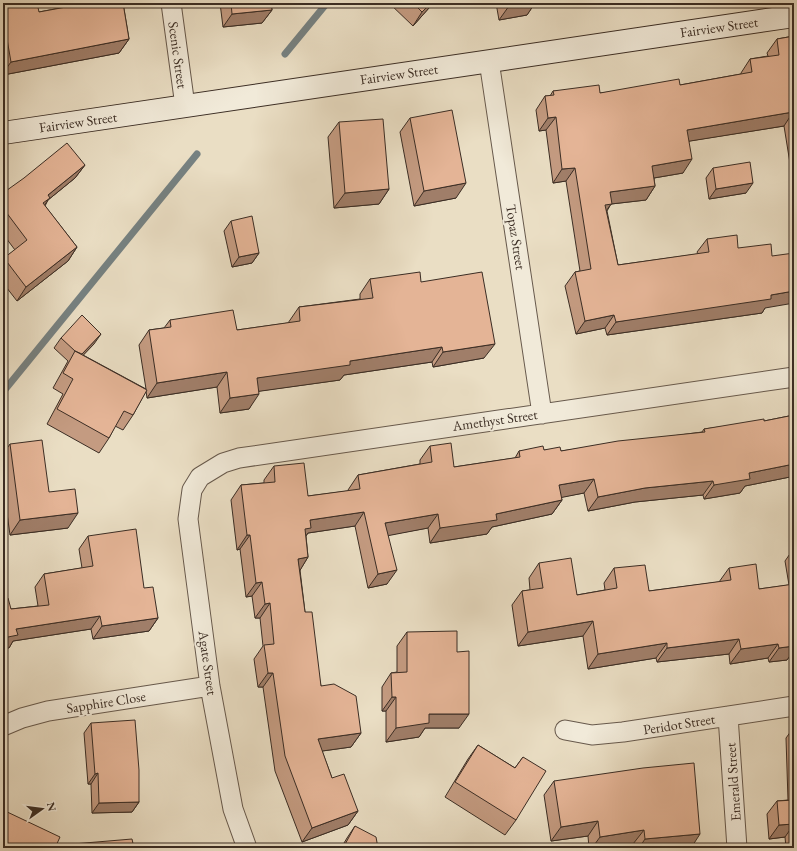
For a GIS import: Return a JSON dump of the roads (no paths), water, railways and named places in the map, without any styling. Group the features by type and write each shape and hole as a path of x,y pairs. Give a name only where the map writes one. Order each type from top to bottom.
{"street":[{"name":"Scenic Street","path":"171,3 185,106"},
{"name":"Fairview Street","path":"3,133 794,16"},
{"name":"Topaz Street","path":"489,61 542,414"},
{"name":"Amethyst Street","path":"200,477 223,464 240,458 794,377"},
{"name":"Agate Street","path":"200,477 192,490 188,519 210,686 233,810 247,848"},
{"name":"Sapphire Close","path":"3,726 48,710 210,686"},
{"name":"Peridot Street","path":"564,730 592,734 623,732 794,706"},
{"name":"Emerald Street","path":"728,716 737,848"}],"waterway":[{"path":"285,54 327,3"},
{"path":"3,392 197,154"}]}
